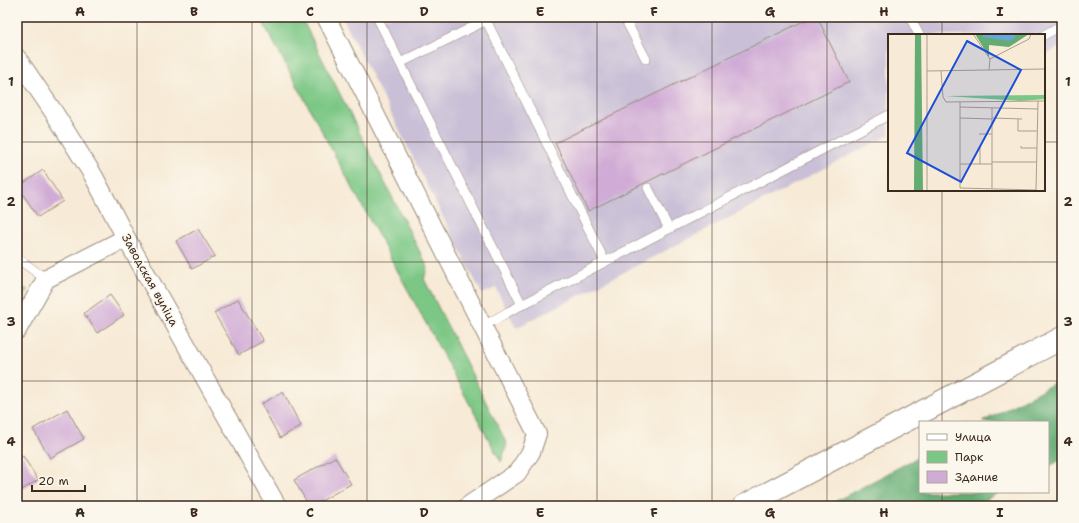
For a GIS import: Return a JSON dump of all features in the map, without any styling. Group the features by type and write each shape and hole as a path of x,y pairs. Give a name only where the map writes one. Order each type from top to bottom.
{"main road":[{"path":"744,506 1062,338"}],"street":[{"path":"326,17 537,434 531,452 517,473 468,506"},
{"name":"Заводская вуліца","path":"17,58 55,114 93,176 126,238 277,506"},
{"path":"17,330 46,279 126,238"}],"lane":[{"path":"376,17 522,305"},
{"path":"624,17 646,59"},
{"path":"910,17 918,34"},
{"path":"400,63 475,21 490,19 605,262"},
{"path":"1045,34 1062,25"},
{"path":"482,327 888,116"},
{"path":"648,188 669,229"},
{"path":"17,258 46,279"}],"shaded area":[{"path":"342,17 1062,17 1062,46 1045,54 1045,34 888,34 888,136 516,328 496,288 482,294"}],"green space":[{"path":"260,17 301,17 428,268 424,279 507,444 501,462"},
{"path":"17,285 28,290 17,313"},
{"path":"1062,379 1062,459 1049,466 1049,421 984,421"},
{"path":"919,457 919,493 998,493 974,506 827,506"}],"building":[{"path":"812,17 817,17 849,82 588,211 555,143"},
{"path":"43,170 63,201 38,217 18,187"},
{"path":"198,229 215,256 192,269 176,241"},
{"path":"110,295 124,315 97,333 84,313"},
{"path":"238,299 263,341 239,355 214,313"},
{"path":"283,392 301,426 280,438 261,404"},
{"path":"67,409 84,439 50,458 33,429"},
{"path":"23,456 38,480 17,493 17,460"},
{"path":"335,457 351,484 312,506 309,506 294,480"}]}
